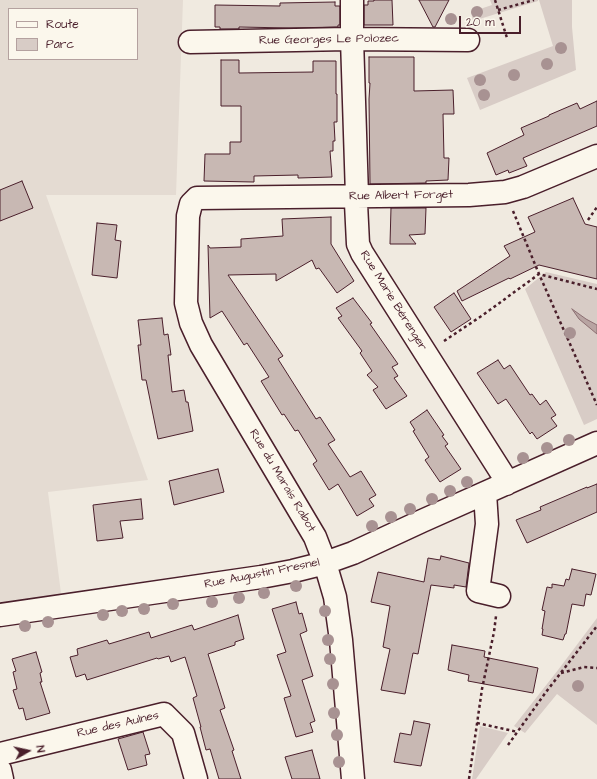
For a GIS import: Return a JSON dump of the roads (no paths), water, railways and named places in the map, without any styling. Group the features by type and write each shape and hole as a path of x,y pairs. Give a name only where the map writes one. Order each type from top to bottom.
{"street":[{"name":"Rue Marie Bérenger","path":"352,0 358,244 362,253 503,475 506,484"},
{"name":"Rue Georges Le Polozec","path":"190,42 352,39 468,40"},
{"name":"Rue Albert Forget","path":"197,198 469,195 506,192 522,187 597,156"},
{"name":"Rue du Marais Rabot","path":"197,198 191,204 188,216 186,303 191,323 201,345 315,537 325,563 335,597 341,640 353,779"},
{"name":"Rue Augustin Fresnel","path":"0,614 261,577 325,563 353,553 597,443"},
{"path":"485,493 487,524 478,592 499,596"},
{"name":"Rue des Aulnes","path":"0,754 164,714 183,733 196,779"},
{"path":"0,770 2,779"}]}
